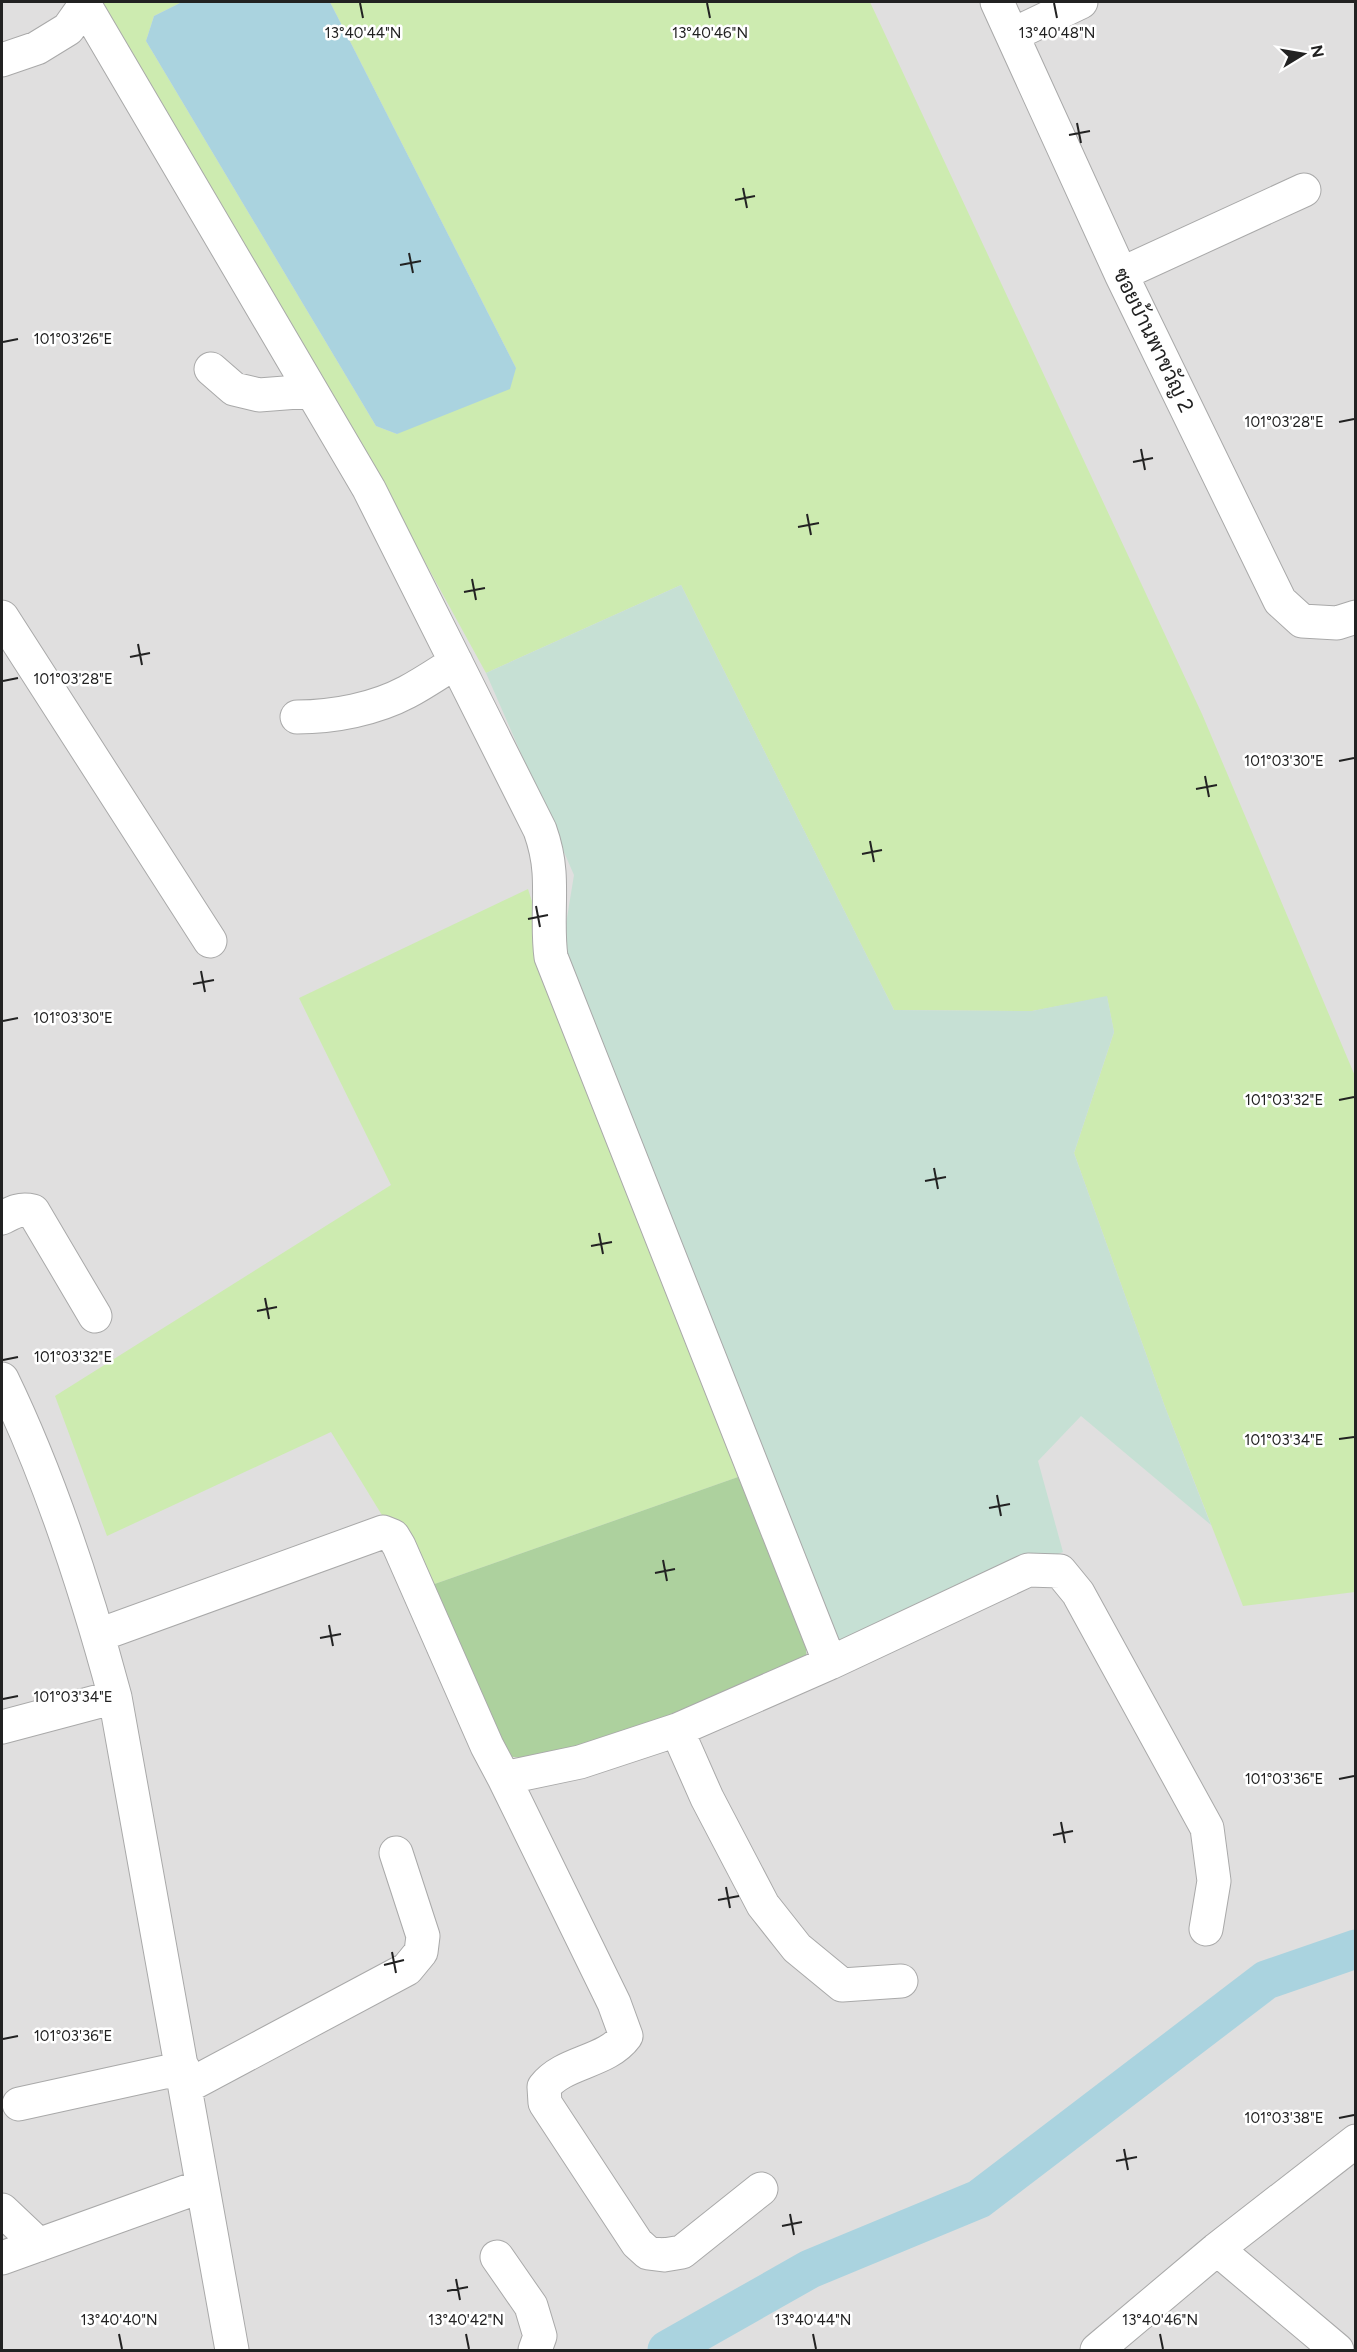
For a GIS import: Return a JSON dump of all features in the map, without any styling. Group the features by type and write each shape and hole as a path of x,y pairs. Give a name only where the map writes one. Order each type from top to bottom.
{"street":[{"name":"ซอยบ้านพาขวัญ 2","path":"997,2 1121,274 1280,601 1302,621 1337,623 1356,617"},
{"path":"1012,35 1081,2"},
{"path":"2,60 37,48 68,29 84,3 369,489 540,830 548,854 550,874 548,935 551,957 830,1664"},
{"path":"1121,274 1304,190"},
{"path":"211,369 234,389 259,395 311,391"},
{"path":"2,617 210,941"},
{"path":"297,717 322,717 370,706 406,692 456,662"},
{"path":"2,1218 15,1211 24,1209 33,1211 95,1316"},
{"path":"2,1380 21,1419 47,1484 99,1635 115,1697 232,2350"},
{"path":"99,1635 383,1532 393,1536 487,1746 614,2003 626,2036 618,2047 551,2077 544,2087 546,2103 637,2243 648,2253 664,2255 682,2252 761,2189"},
{"path":"504,1778 580,1762 677,1730 830,1664 1028,1570 1060,1570 1078,1593 1207,1828 1214,1881 1206,1929"},
{"path":"2,1726 115,1697"},
{"path":"677,1730 707,1798 763,1905 797,1948 842,1985 901,1981"},
{"path":"19,2104 184,2078 407,1969 421,1952 423,1936 396,1853"},
{"path":"1097,2350 1217,2249 1356,2141"},
{"path":"2,2258 202,2186"},
{"path":"2,2210 39,2245"},
{"path":"1217,2249 1337,2350"},
{"path":"497,2257 531,2306 540,2336 535,2350"}],"shaded area":[{"path":"2,2 1355,2 1355,2350 2,2350"}],"green space":[{"path":"102,2 182,2 154,16 146,41 376,426 397,434 516,368 330,2 870,2 1202,714 1355,1076 1355,1592 1243,1606 1165,1407 1074,1153 1114,1032 1107,997 1032,1011 894,1010 681,585 486,673 381,482"},
{"path":"681,585 894,1010 1032,1011 1107,996 1114,1032 1074,1153 1165,1407 1211,1525 1081,1416 1038,1461 1063,1552 838,1642 562,948 574,875 486,673"},
{"path":"528,889 590,1081 738,1477 426,1587 331,1432 107,1536 55,1396 391,1185 299,998"},
{"path":"738,1477 804,1627 807,1660 693,1713 542,1761 506,1756 426,1587"}],"water":[{"path":"182,2 330,2 516,368 510,389 397,434 376,426 146,41 154,16"}],"waterway":[{"path":"667,2350 810,2269 979,2199 1266,1980 1356,1949"}]}
